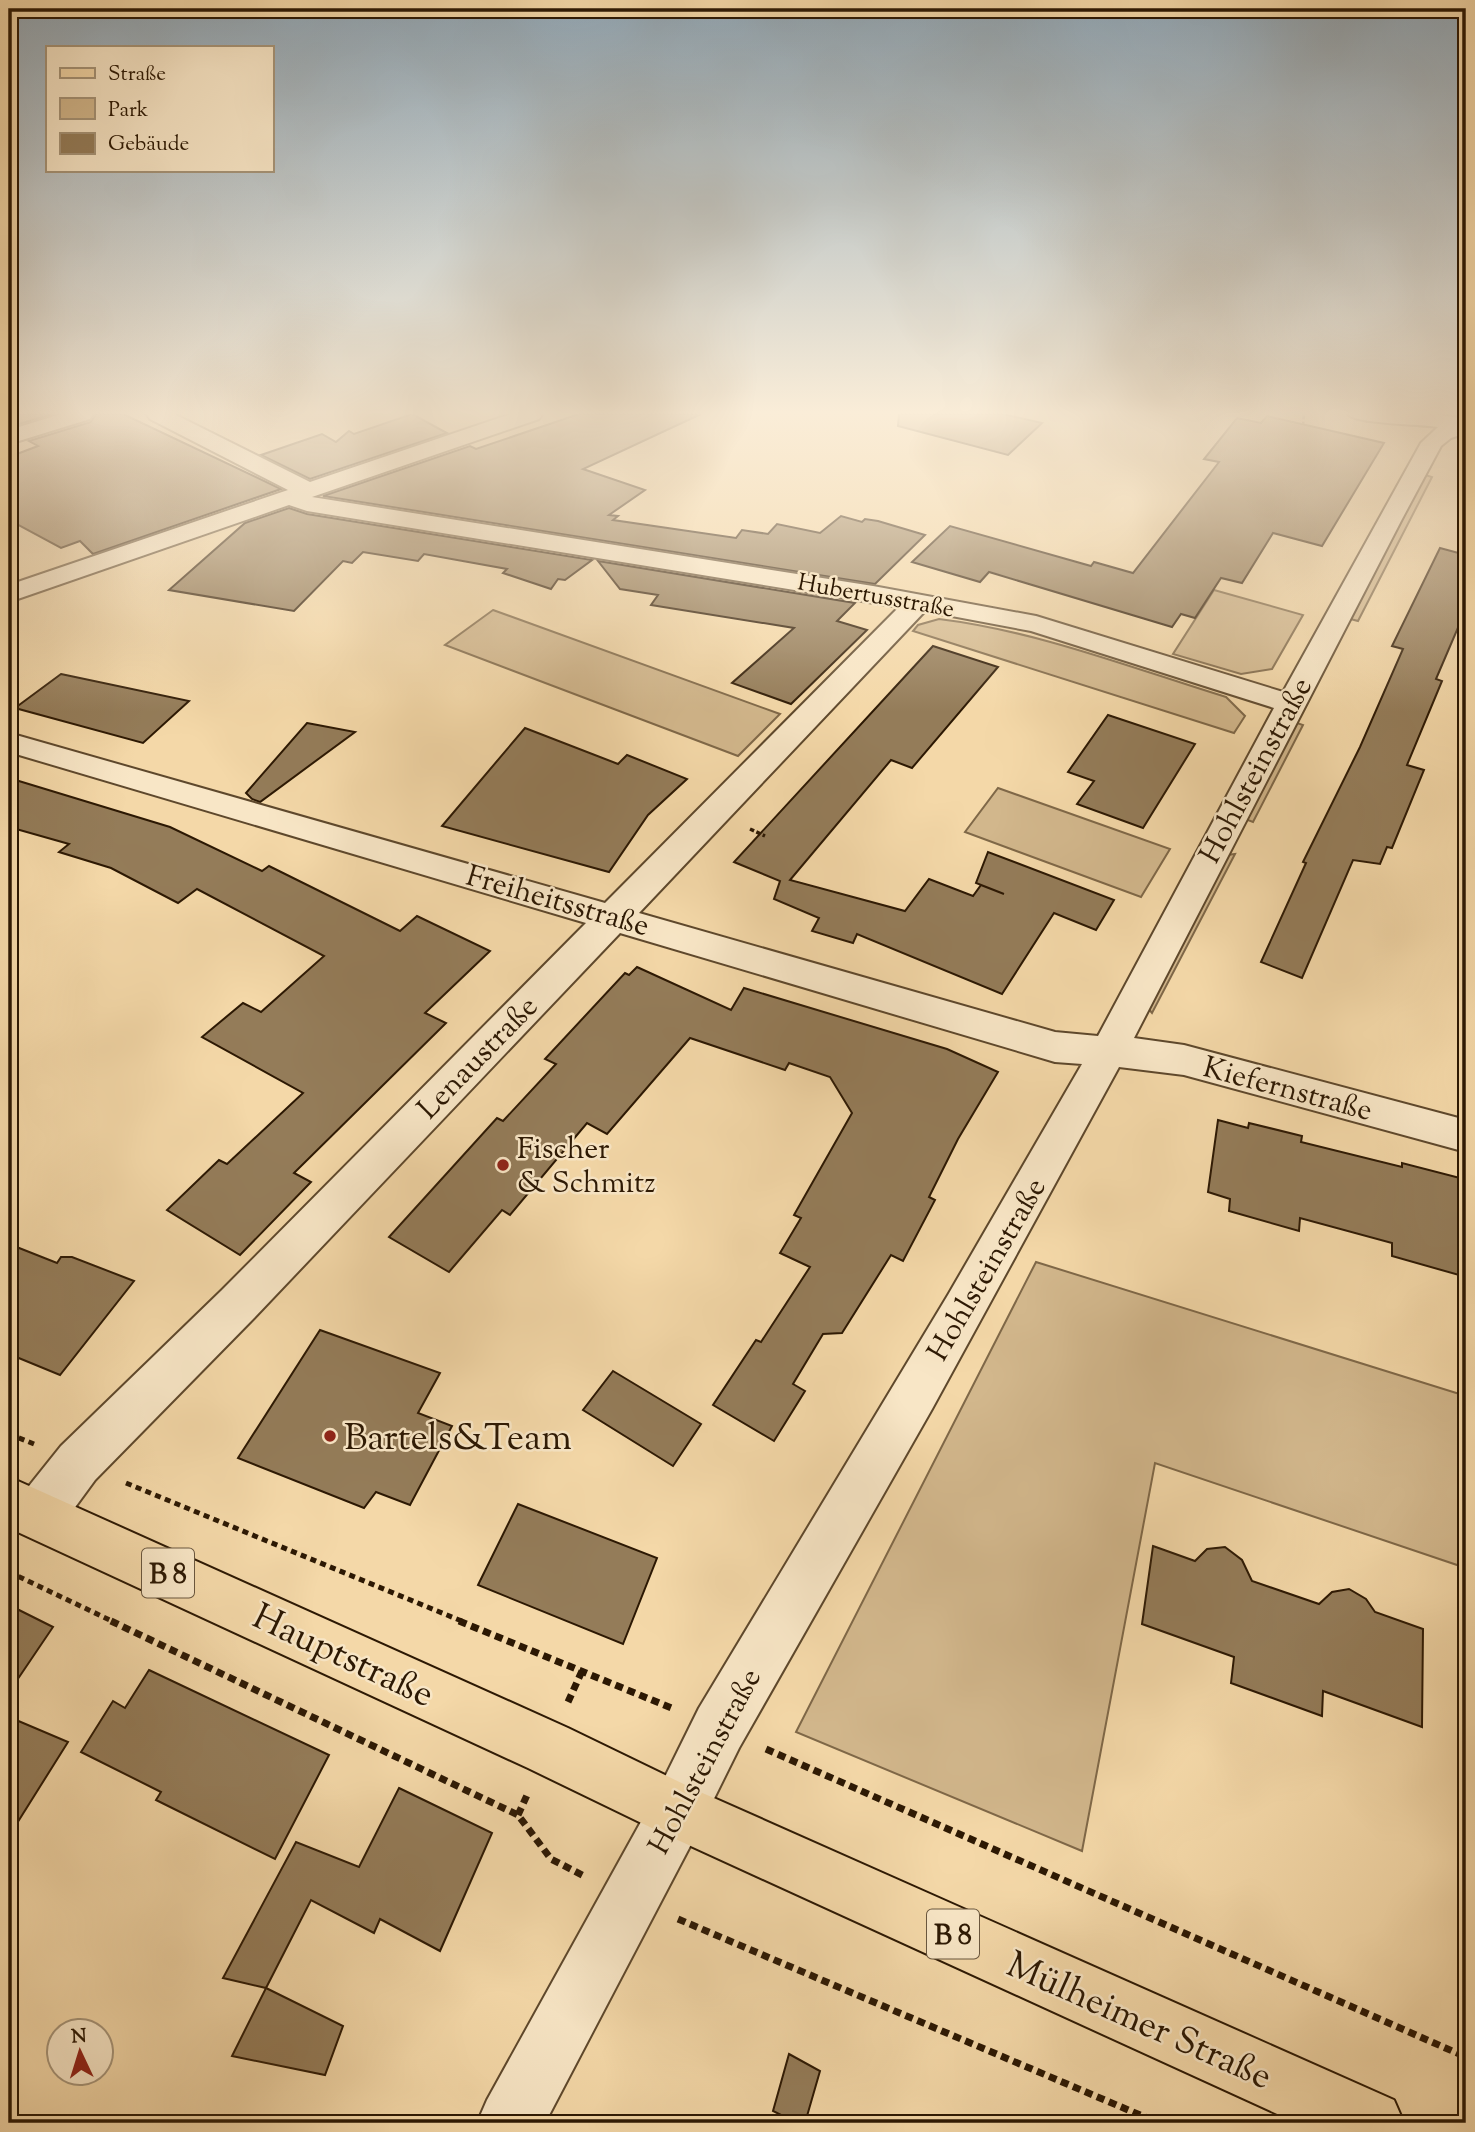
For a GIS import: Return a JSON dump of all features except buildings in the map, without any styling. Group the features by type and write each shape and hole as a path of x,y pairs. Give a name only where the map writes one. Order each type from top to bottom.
{"main road":[{"name":"Hauptstraße","path":"24,1508 548,1748 678,1811"},
{"name":"Mülheimer Straße","path":"678,1811 1371,2123"}],"street":[{"path":"9,594 242,513"},
{"name":"Hubertusstraße","path":"362,513 919,602 1036,624 1290,703"},
{"name":"Hohlsteinstraße","path":"510,2123 678,1811 719,1728 1010,1228 1107,1053 1290,703 1393,513"},
{"name":"Lenaustraße","path":"24,1508 78,1463 238,1304 612,915 919,602"},
{"name":"Freiheitsstraße","path":"9,742 612,915 1055,1047 1107,1053"},
{"name":"Kiefernstraße","path":"1107,1053 1146,1052 1184,1060 1466,1136"}],"path":[{"path":"9,1572 518,1815 551,1859 629,1898 1159,2123"}],"green space":[{"path":"1401,513 1413,513 1358,621 1347,618"},
{"path":"1214,590 1303,615 1272,669 1241,674 1173,654"},
{"path":"493,610 780,714 738,756 445,645"},
{"path":"939,619 1012,632 1120,663 1226,697 1245,716 1234,733 913,631 918,625"},
{"path":"1291,721 1303,725 1253,822 1240,817"},
{"path":"998,788 1170,849 1141,897 965,832"},
{"path":"1235,854 1152,1013 1147,1007 1219,856"},
{"path":"1036,1262 1466,1396 1466,1568 1155,1463 1082,1851 796,1732"}],"place":[{"name":"Fischer & Schmitz","path":"503,1165"},
{"name":"Bartels&Team","path":"330,1436"}]}
